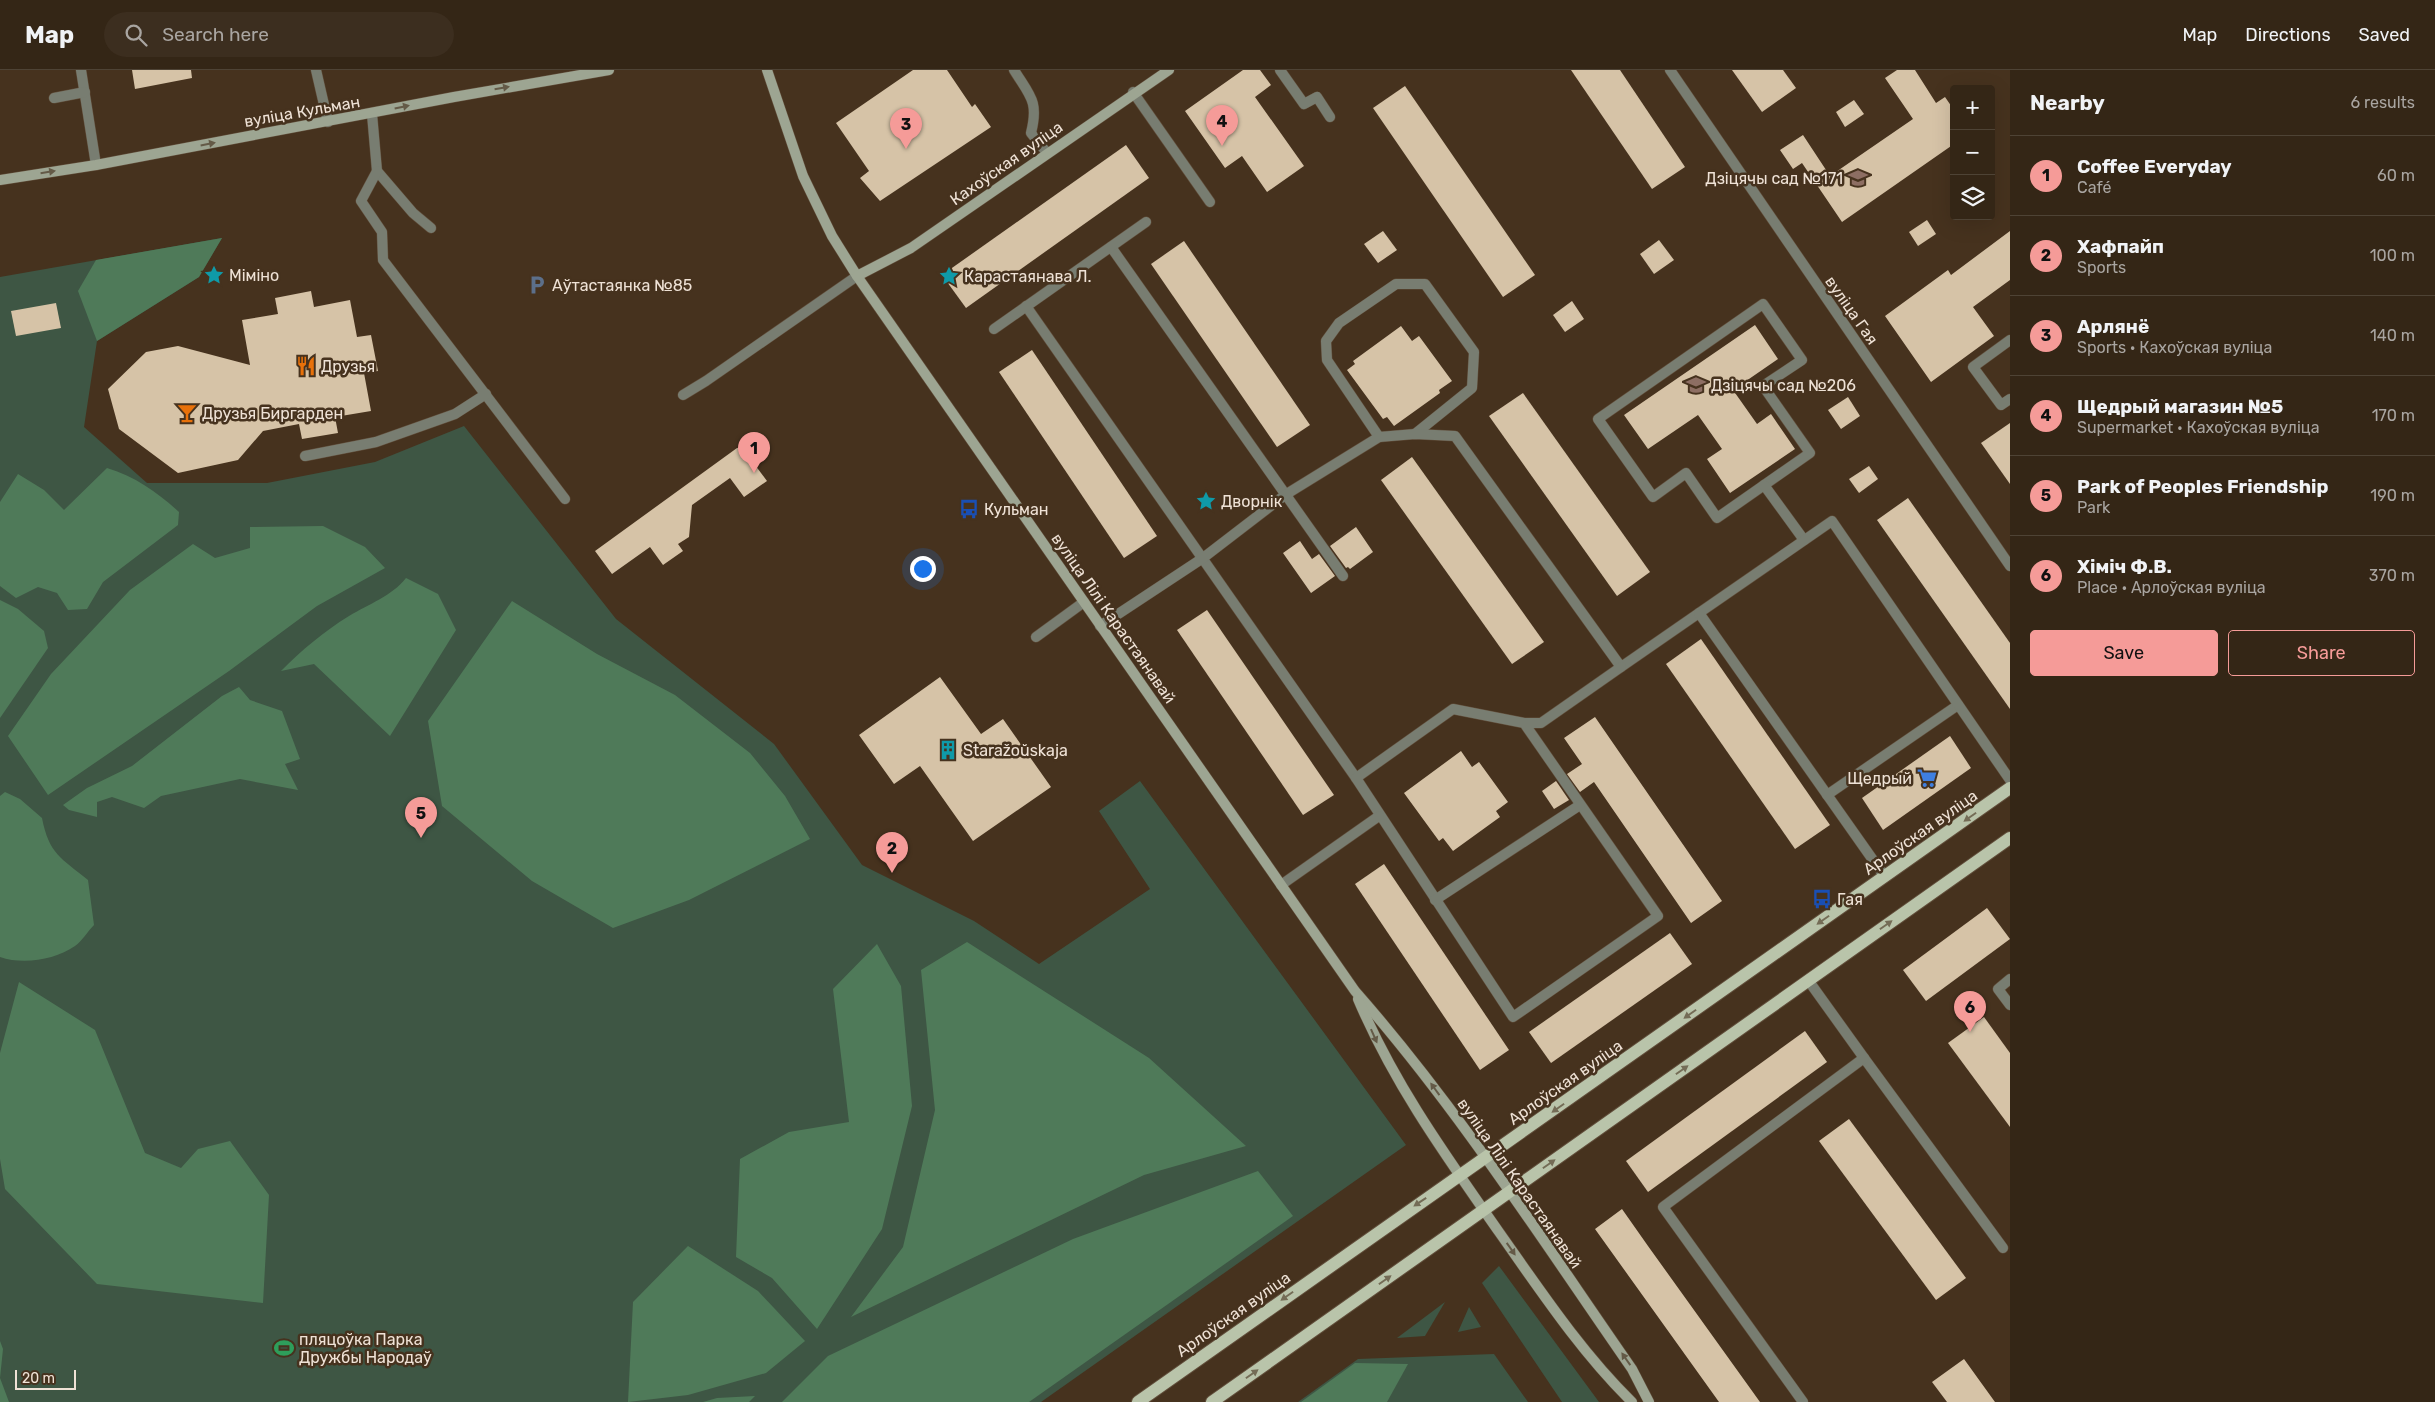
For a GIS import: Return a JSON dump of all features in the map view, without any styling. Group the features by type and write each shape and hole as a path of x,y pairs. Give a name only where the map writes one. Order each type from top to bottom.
{"main road":[{"name":"вуліца Кульман","path":"0,180 96,165 372,114 572,73 609,70"},
{"name":"вуліца Лілі Карастаянавай","path":"767,70 803,176 832,236 857,276 1355,991 1414,1059 1485,1156 1632,1369 1649,1402"},
{"name":"Кахоўская вуліца","path":"857,276 911,248 1133,92 1169,70"},
{"name":"Арлоўская вуліца","path":"1138,1402 1485,1156 1540,1121 2010,788"},
{"path":"1212,1402 2010,838"},
{"name":"вуліца Лілі Карастаянавай","path":"1355,991 1376,1042 1460,1175 1590,1356 1632,1402"}],"street":[{"path":"82,70 96,165"},
{"path":"316,70 328,122"},
{"path":"1014,70 1034,101 1036,115 1031,133 1047,152"},
{"path":"1280,70 1304,104 1317,97 1330,117"},
{"name":"вуліца Гая","path":"1670,70 2010,566"},
{"path":"54,98 85,92"},
{"path":"1133,92 1210,202"},
{"path":"372,114 377,171 361,200 382,232 383,260 565,499"},
{"path":"377,171 413,214 431,228"},
{"path":"994,329 1146,222"},
{"path":"1111,247 1342,576"},
{"path":"683,395 706,382 857,276"},
{"path":"1379,437 1327,360 1326,341 1339,323 1396,284 1426,284 1474,352 1472,388 1415,434"},
{"path":"1763,304 1802,360 1764,386 1810,453 1764,485 1717,518 1686,473 1653,497 1598,419 1763,304"},
{"path":"1026,306 1356,778 1379,816 1514,1017 1658,916 1524,724"},
{"path":"2010,340 1973,367 2001,405 2010,399"},
{"path":"305,456 376,442 455,414 486,394"},
{"path":"1100,626 1203,558 1286,495 1379,437 1415,434 1455,436 1621,667"},
{"path":"1764,485 1804,540"},
{"path":"1356,778 1453,710 1524,724 1541,723 1832,521 2010,780"},
{"path":"1036,637 1084,602"},
{"path":"1699,614 1885,877"},
{"path":"1827,795 1958,704"},
{"path":"1435,900 1580,805"},
{"path":"1281,885 1379,816"},
{"path":"2010,979 1998,989 2010,1005"},
{"path":"1808,980 2003,1248"},
{"path":"1803,1402 1663,1207 1864,1058"}],"green space":[{"path":"222,238 199,277 97,341 84,427 147,483 267,483 375,462 464,426 616,619 774,744 862,865 974,921 1039,964 1150,889 1099,811 1140,781 1406,1145 1041,1402 0,1402 0,277"},
{"path":"222,238 199,277 97,341 78,291 96,260"},
{"path":"107,468 137,481 163,498 179,512 178,525 103,582 87,609 68,610 57,593 38,587 16,598 0,586 0,502 18,474 44,490 64,510"},
{"path":"323,526 365,547 385,568 317,606 229,671 48,795 8,736 51,674 130,590 193,544 215,558 250,548 250,527"},
{"path":"406,578 438,594 456,630 390,736 314,664 281,671 339,622 387,595"},
{"path":"0,600 18,609 44,631 48,648 0,718"},
{"path":"512,601 597,654 675,695 750,753 785,796 810,839 689,900 613,928 532,881 442,806 428,721"},
{"path":"239,687 250,700 282,711 300,759 285,764 298,790 240,779 161,796 144,808 112,797 97,802 97,817 69,810 63,805 87,788 132,766 222,696"},
{"path":"5,792 20,799 42,818 48,840 53,848 63,860 88,880 94,925 75,946 49,958 19,961 0,957 0,796"},
{"path":"967,942 1149,1058 1246,1146 1144,1175 851,1317 903,1247 935,1110 921,970"},
{"path":"877,944 901,986 912,1106 882,1229 817,1329 772,1278 736,1257 740,1159 789,1132 849,1122 833,989"},
{"path":"19,982 95,1030 145,1153 181,1168 198,1149 230,1141 269,1195 263,1303 97,1284 5,1189 0,1159 0,1053"},
{"path":"1258,1171 1293,1216 1029,1402 782,1402 828,1356 1073,1239"},
{"path":"688,1246 758,1291 805,1341 766,1373 688,1395 628,1402 633,1302"},
{"path":"1499,1266 1599,1402 1562,1402 1482,1283"},
{"path":"1445,1302 1425,1336 1397,1338"},
{"path":"1469,1307 1481,1327 1458,1332"},
{"path":"0,1341 3,1349 0,1378"},
{"path":"1494,1354 1528,1402 1298,1402 1358,1359"},
{"path":"1355,1363 1408,1364 1387,1402 1301,1402"},
{"path":"0,1378 9,1402 0,1402"},
{"path":"755,1396 749,1402 703,1402 717,1398"}],"building":[{"path":"132,70 191,70 192,78 135,89"},
{"path":"913,70 947,70 972,107 975,104 991,127 880,201 860,178 869,171 836,123"},
{"path":"1243,70 1260,70 1271,85 1255,97 1304,166 1267,192 1242,156 1225,168 1185,111"},
{"path":"1571,70 1620,70 1685,167 1652,189"},
{"path":"1732,70 1783,70 1796,88 1762,112"},
{"path":"1897,70 1915,70 1936,103 1945,97 1950,104 1950,147 1842,222 1802,163 1793,169 1780,150 1803,135 1830,176 1913,119 1885,78"},
{"path":"1405,86 1535,275 1503,297 1373,108"},
{"path":"1854,100 1864,114 1845,127 1836,112"},
{"path":"1126,145 1149,178 966,308 942,275"},
{"path":"1927,220 1936,234 1918,246 1909,232"},
{"path":"1383,231 1397,250 1378,263 1364,244"},
{"path":"2010,231 2010,280 1973,307 1994,336 1931,382 1885,316 1948,270 1951,275"},
{"path":"1659,240 1674,260 1654,274 1640,254"},
{"path":"1184,241 1310,425 1277,447 1151,264"},
{"path":"311,291 314,307 350,300 357,337 371,335 378,371 364,373 371,411 335,417 338,433 302,439 299,424 263,431 238,460 178,473 119,429 108,389 146,352 178,346 250,365 242,320 278,314 275,298"},
{"path":"1572,301 1584,319 1565,332 1553,315"},
{"path":"56,303 61,328 16,336 11,311"},
{"path":"1755,325 1778,359 1733,390 1757,424 1771,414 1795,449 1730,493 1707,459 1722,449 1698,415 1648,449 1624,415"},
{"path":"1401,326 1412,341 1419,336 1452,381 1439,390 1440,393 1394,426 1387,417 1383,419 1347,370 1355,364 1353,361"},
{"path":"1032,350 1157,536 1124,558 999,372"},
{"path":"1523,393 1650,572 1617,596 1489,416"},
{"path":"1848,397 1860,416 1841,429 1828,410"},
{"path":"2010,423 2010,484 1981,443"},
{"path":"750,446 758,457 752,461 767,481 744,497 730,478 692,505 689,537 678,544 683,551 663,565 650,547 612,574 595,551 737,448"},
{"path":"1412,457 1544,642 1512,664 1381,480"},
{"path":"1869,466 1878,479 1859,493 1849,479"},
{"path":"1908,498 2010,643 2010,709 1877,520"},
{"path":"1356,527 1373,552 1350,569 1346,568 1330,546"},
{"path":"1300,541 1312,559 1319,554 1335,576 1311,593 1283,553"},
{"path":"1207,610 1334,795 1303,815 1177,630"},
{"path":"1701,639 1830,825 1795,849 1666,664"},
{"name":"Staražoŭskaja","path":"940,677 981,734 1003,719 1051,787 973,841 920,766 894,784 859,735"},
{"path":"1595,717 1722,901 1691,923 1594,782 1580,792 1567,774 1582,764 1564,738"},
{"path":"1950,736 1971,768 1883,830 1862,798"},
{"path":"1461,751 1472,767 1479,762 1508,802 1496,811 1500,817 1453,851 1443,838 1439,841 1404,793"},
{"path":"1556,781 1569,800 1554,809 1542,791"},
{"path":"1384,864 1509,1050 1480,1070 1355,884"},
{"path":"1987,908 2010,939 1926,1001 1903,970"},
{"path":"1670,933 1692,964 1551,1063 1529,1032"},
{"path":"1984,1017 2010,1053 2010,1127 1948,1043"},
{"path":"1805,1031 1827,1062 1648,1192 1626,1161"},
{"path":"1849,1119 1966,1278 1936,1300 1819,1141"},
{"path":"1622,1209 1760,1402 1719,1402 1595,1229"},
{"path":"1964,1359 1995,1402 1947,1402 1932,1382"}],"place":[{"name":"Щедрый магазин №5","path":"1222,146"},
{"name":"Арлянё","path":"906,149"},
{"name":"Дзіцячы сад №171","path":"1858,178"},
{"name":"Міміно","path":"214,275"},
{"name":"Карастаянава Л.","path":"949,276"},
{"name":"Аўтастаянка №85","path":"537,285"},
{"name":"Друзья","path":"306,366"},
{"name":"Дзіцячы сад №206","path":"1696,385"},
{"name":"Друзья Биргарден","path":"187,413"},
{"name":"Coffee Everyday","path":"754,473"},
{"name":"Дворнік","path":"1206,501"},
{"name":"Кульман","path":"969,509"},
{"name":"Staražoŭskaja","path":"948,750"},
{"name":"Щедрый","path":"1927,778"},
{"name":"Park of Peoples Friendship","path":"421,838"},
{"name":"Хафпайп","path":"892,873"},
{"name":"Гая","path":"1822,899"},
{"name":"Хіміч Ф.В.","path":"1970,1032"},
{"name":"пляцоўка Парка Дружбы Народаў","path":"284,1348"}]}
